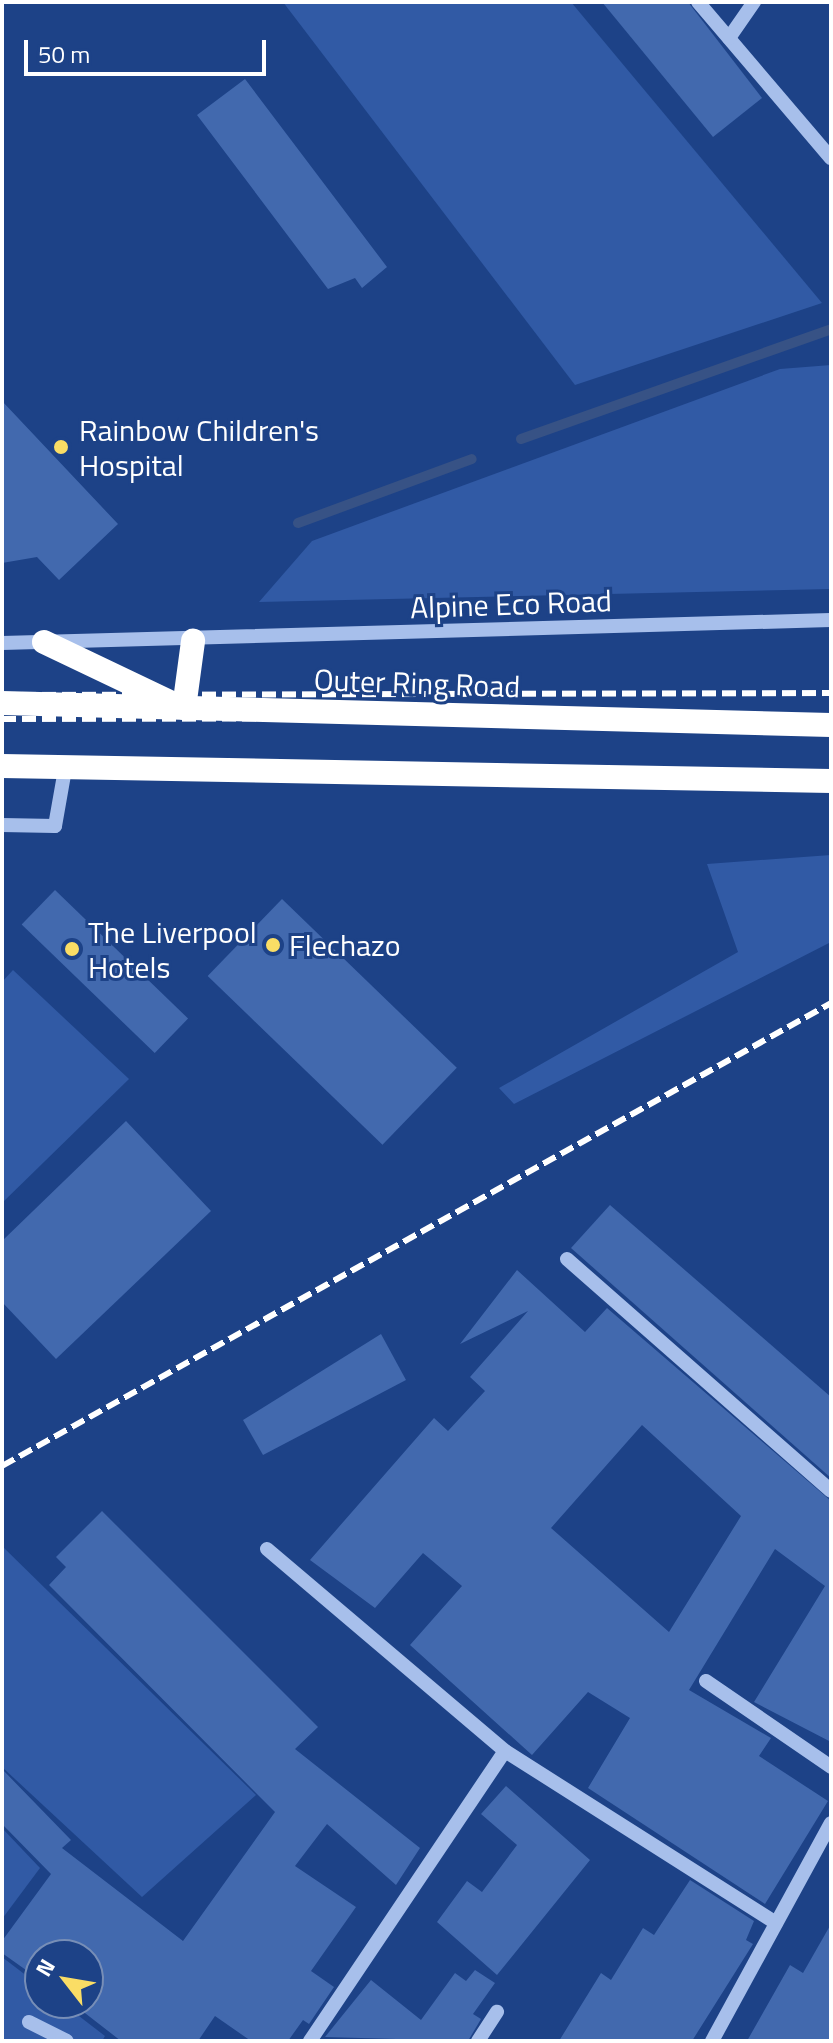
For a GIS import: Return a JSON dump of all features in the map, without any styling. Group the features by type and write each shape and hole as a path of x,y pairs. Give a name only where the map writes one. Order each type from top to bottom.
{"highway":[{"path":"44,642 184,708 193,641"},
{"name":"Outer Ring Road","path":"2,703 831,725"},
{"path":"2,766 831,781"}],"street":[{"path":"698,2 831,158"},
{"path":"729,38 754,2"},
{"name":"Alpine Eco Road","path":"2,643 193,641 831,620"},
{"path":"2,825 55,826 65,769"},
{"path":"567,1259 831,1491"},
{"path":"267,1549 505,1751 776,1923"},
{"path":"706,1681 831,1767"},
{"path":"310,2041 505,1751"},
{"path":"712,2041 831,1823"},
{"path":"478,2041 497,2012"},
{"path":"29,2022 67,2041"}],"shaded area":[{"path":"283,2 571,2 822,303 575,385"},
{"path":"831,365 831,589 259,602 312,541 780,369"},
{"path":"831,855 831,942 514,1104 499,1088 738,952 707,864"},
{"path":"13,970 129,1079 2,1203 2,982"},
{"path":"2,1546 256,1795 142,1897 2,1767"},
{"path":"2,1828 40,1868 2,1919"},
{"path":"2,1957 24,1974 24,2019 83,2019 105,2036 102,2041 2,2041"}],"building":[{"path":"602,2 688,2 762,98 713,137"},
{"path":"245,79 387,267 362,288 355,278 328,289 197,115"},
{"path":"2,401 118,524 59,580 37,557 2,563"},
{"path":"55,890 188,1019 155,1053 22,925"},
{"path":"282,899 457,1068 382,1145 208,976"},
{"path":"126,1121 211,1211 56,1359 2,1302 2,1241"},
{"path":"610,1205 831,1397 831,1478 571,1248"},
{"path":"517,1270 585,1332 607,1308 831,1501 831,1742 754,1702 825,1586 775,1549 689,1690 771,1738 759,1756 828,1801 765,1904 588,1788 630,1718 588,1692 532,1755 410,1645 462,1586 423,1553 375,1608 310,1560 434,1418 448,1431 485,1391 470,1377 528,1311 460,1344","holes":["642,1425 741,1516 669,1632 551,1528"]},
{"path":"381,1334 406,1380 263,1455 243,1420"},
{"path":"102,1511 318,1727 295,1749 420,1848 396,1885 327,1824 295,1866 356,1907 311,1971 334,1987 309,2024 303,2020 288,2041 251,2041 215,2016 198,2041 121,2041 93,2019 104,2019 104,1939 24,1939 24,1969 2,1953 2,1941 51,1874 2,1824 2,1769 71,1840 62,1848 183,1941 275,1812 49,1585 66,1567 56,1557"},
{"path":"506,1786 590,1860 497,1975 437,1922 467,1881 482,1892 517,1845 481,1814"},
{"path":"690,1880 754,1921 746,1940 753,1944 692,2041 559,2041 601,1973 611,1980 643,1928 654,1935"},
{"path":"831,1924 831,2041 747,2041 790,1965 803,1973"},
{"path":"475,1970 495,1983 473,2014 481,2019 468,2041 325,2037 371,1980 421,2020 455,1973 466,1981"}],"waterway":[{"path":"521,439 831,329"},
{"path":"298,523 472,459"}],"railway":[{"path":"2,695 831,693"},
{"path":"2,719 831,717"},
{"path":"2,1466 831,1003"}],"place":[{"name":"Rainbow Children's Hospital","path":"61,447"},
{"name":"Flechazo","path":"273,945"},
{"name":"The Liverpool Hotels","path":"72,949"}]}
